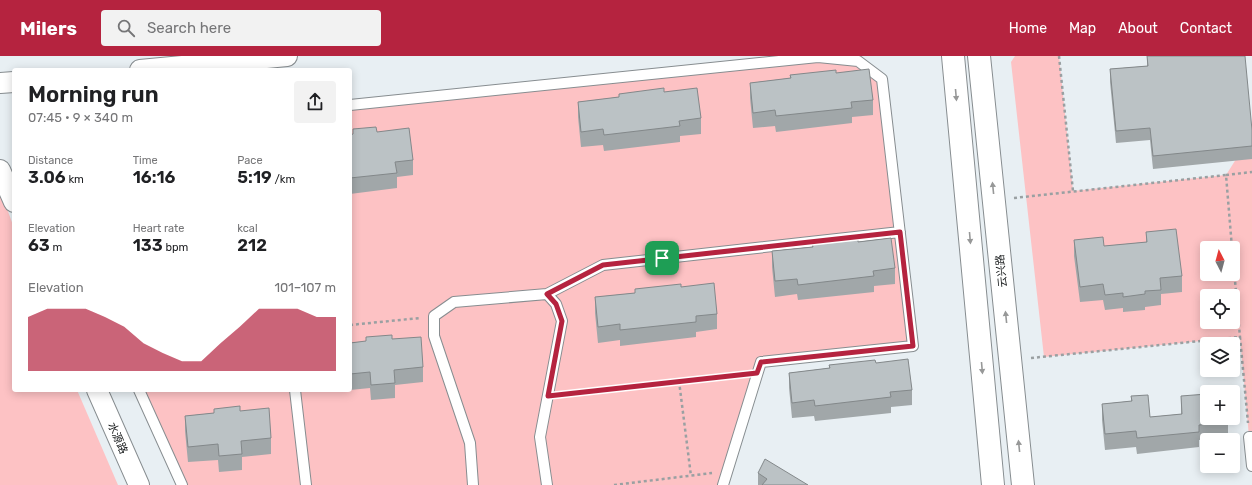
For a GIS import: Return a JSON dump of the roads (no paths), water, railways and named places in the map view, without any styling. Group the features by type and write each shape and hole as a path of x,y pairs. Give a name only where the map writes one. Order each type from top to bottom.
{"street":[{"path":"161,68 287,56"},
{"path":"953,56 993,485"},
{"name":"云兴路","path":"979,56 1023,485"},
{"path":"0,83 12,82"},
{"path":"0,170 12,197"},
{"name":"水源路","path":"98,392 139,485"}],"lane":[{"path":"352,105 818,57 858,61 882,79 913,346 761,362 724,485"},
{"path":"473,485 470,443 434,336 434,316 454,302 547,294 603,265 900,232"},
{"path":"547,294 556,304 562,321 540,437 547,485"},
{"path":"140,392 182,485"},
{"path":"295,392 306,485"},
{"path":"1251,437 1252,466"}]}
